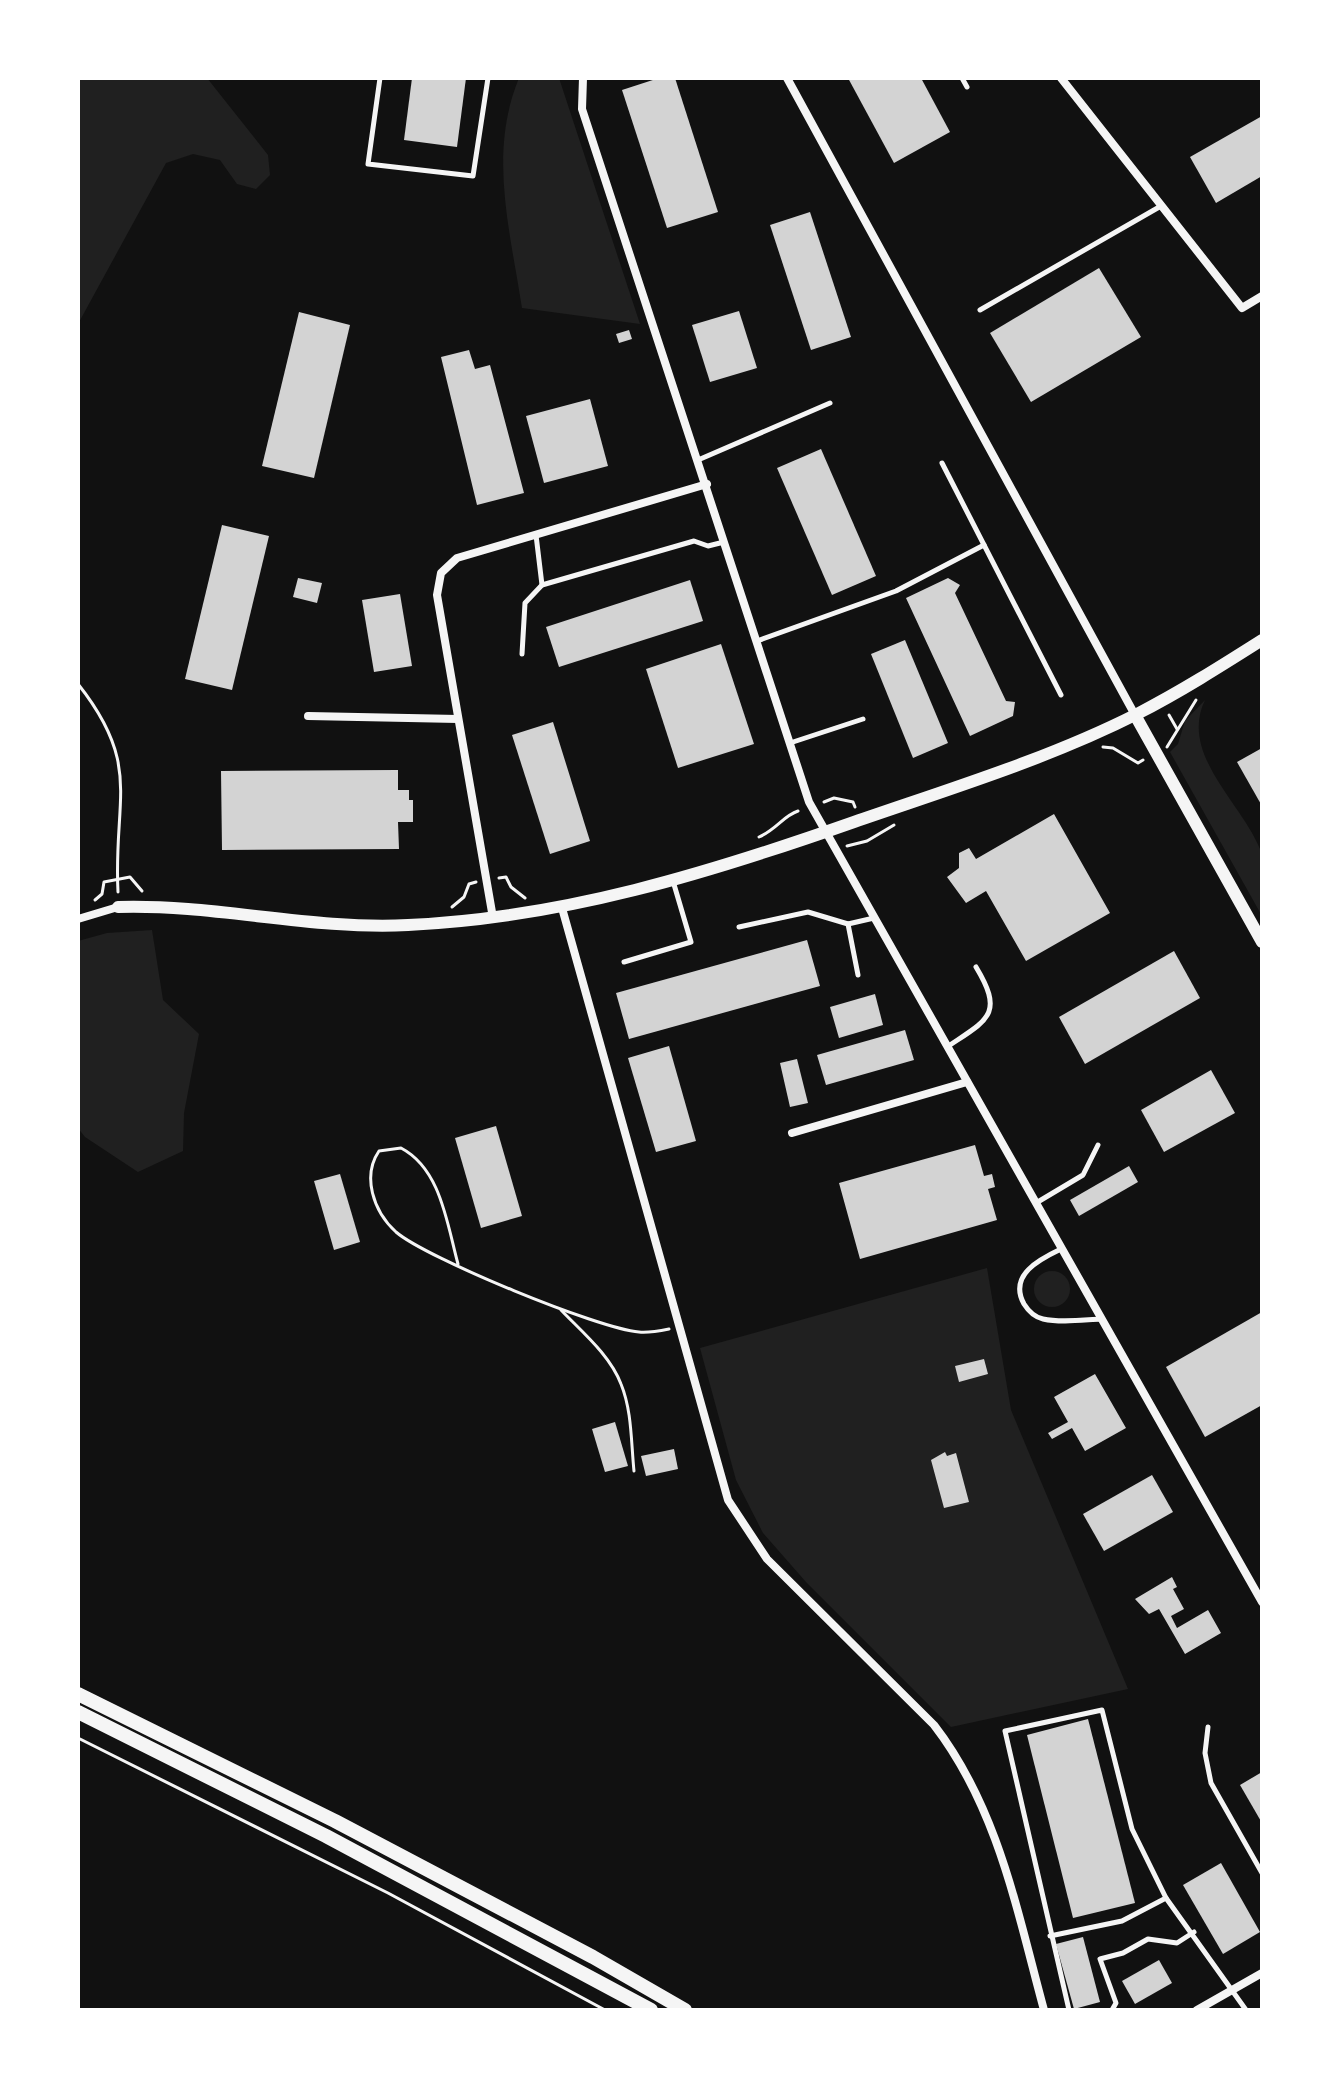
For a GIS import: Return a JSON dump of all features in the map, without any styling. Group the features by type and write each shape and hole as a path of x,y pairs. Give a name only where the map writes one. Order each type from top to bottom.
{"main road":[{"path":"78,1694 335,1821 593,1957 685,2010"},
{"path":"78,1712 326,1836 651,2010"}],"street":[{"path":"787,78 1262,942"},
{"path":"1061,78 1242,308 1262,296"},
{"path":"581,79 582,109 809,802 1262,1602"},
{"path":"493,918 437,595 441,573 457,558 707,484"},
{"path":"78,919 118,907 181,908 330,925 407,925 493,918 562,908 673,881 978,779 1135,715 1262,640"},
{"path":"308,716 458,719"},
{"path":"562,908 681,1327 718,1471 744,1528 793,1587 934,1725 973,1784 1005,1869 1044,2010"},
{"path":"792,1133 967,1082"},
{"path":"1197,2010 1262,1973"}],"lane":[{"path":"380,78 368,164 473,176 488,78"},
{"path":"962,78 967,87"},
{"path":"980,310 1162,206"},
{"path":"698,460 830,403"},
{"path":"942,463 1061,695"},
{"path":"536,535 542,585"},
{"path":"522,654 525,603 542,585 694,541 708,546 725,541"},
{"path":"757,641 896,591 984,544"},
{"path":"790,743 863,719"},
{"path":"624,962 691,942 673,881"},
{"path":"739,927 808,912 848,924 874,918"},
{"path":"848,924 858,975"},
{"path":"947,1047 987,1019 992,1007 990,990 976,967"},
{"path":"1036,1203 1083,1175 1098,1145"},
{"path":"1062,1249 1039,1260 1023,1276 1020,1285 1025,1306 1032,1315 1043,1319 1101,1319"},
{"path":"1069,2010 1005,1731 1102,1710 1132,1829 1166,1898 1194,1932 1246,2010"},
{"path":"1208,1727 1205,1753 1211,1783 1262,1873"},
{"path":"1050,1936 1122,1921 1166,1898"},
{"path":"1112,2010 1116,2003 1100,1959 1123,1953 1148,1939 1177,1943 1194,1932"}],"path":[{"path":"78,684 107,723 120,763 123,799 116,850 118,907"},
{"path":"458,1264 440,1201 424,1165 401,1148 379,1151 370,1165 369,1181 380,1213 397,1232 458,1264 559,1308 637,1332 681,1327"},
{"path":"559,1308 611,1365 621,1383 630,1417 634,1471"},
{"path":"78,1738 401,1900 605,2010"}],"shaded area":[{"path":"78,78 207,78 268,155 270,175 256,189 237,184 220,160 193,154 166,163 78,324"},
{"path":"519,78 559,78 640,324 522,308 504,192 503,163 510,106"},
{"path":"1205,700 1199,720 1200,739 1206,758 1251,831 1262,856 1262,916 1170,752 1178,744 1185,721"},
{"path":"152,930 163,1000 199,1034 184,1113 183,1151 138,1172 85,1137 78,1128 78,941 107,933"},
{"path":"987,1268 1011,1410 1128,1689 951,1727 806,1582 763,1533 736,1480 700,1348"},
{"path":"1052,1271 1065,1276 1070,1289 1065,1302 1052,1307 1039,1302 1034,1289 1039,1276"}],"building":[{"path":"412,78 466,78 457,147 404,140"},
{"path":"659,78 675,78 718,212 667,228 622,90"},
{"path":"848,78 921,78 950,132 894,163"},
{"path":"1262,116 1262,176 1216,203 1190,157"},
{"path":"810,212 851,337 811,350 770,225"},
{"path":"1099,268 1141,337 1031,402 990,333"},
{"path":"739,311 757,368 710,382 692,325"},
{"path":"299,312 350,325 314,478 262,466"},
{"path":"629,330 632,339 619,343 616,334"},
{"path":"469,350 475,369 490,365 524,493 477,505 441,357"},
{"path":"590,399 608,466 544,483 526,416"},
{"path":"821,449 876,576 832,595 777,468"},
{"path":"222,525 269,536 232,690 185,679"},
{"path":"298,578 322,583 317,603 293,597"},
{"path":"948,578 960,585 955,593 1006,701 1015,702 1013,716 970,736 906,598"},
{"path":"690,580 703,621 559,667 546,627"},
{"path":"400,594 412,666 374,672 362,600"},
{"path":"905,640 948,743 913,758 871,654"},
{"path":"721,644 754,744 678,768 646,669"},
{"path":"553,722 590,841 550,854 512,735"},
{"path":"1262,748 1262,806 1237,762"},
{"path":"398,770 398,790 409,790 409,800 413,800 413,822 398,822 399,849 222,850 221,771"},
{"path":"1054,814 1110,913 1026,961 986,891 966,903 947,877 959,868 959,853 969,848 976,859"},
{"path":"807,940 820,986 629,1039 616,993"},
{"path":"1174,951 1200,998 1085,1064 1059,1017"},
{"path":"875,994 883,1025 839,1038 830,1007"},
{"path":"905,1030 914,1060 826,1085 817,1055"},
{"path":"669,1046 696,1141 656,1152 628,1058"},
{"path":"797,1059 808,1103 790,1107 780,1063"},
{"path":"1211,1070 1235,1113 1164,1152 1141,1110"},
{"path":"496,1126 522,1216 481,1228 455,1138"},
{"path":"975,1145 984,1176 992,1174 995,1187 988,1189 997,1220 860,1259 839,1183"},
{"path":"1129,1166 1138,1182 1079,1216 1070,1200"},
{"path":"340,1174 360,1242 334,1250 314,1181"},
{"path":"1262,1312 1262,1405 1205,1437 1166,1367"},
{"path":"984,1359 988,1374 959,1382 955,1366"},
{"path":"1095,1374 1126,1428 1085,1451 1072,1428 1052,1439 1048,1433 1068,1422 1054,1397"},
{"path":"615,1422 628,1466 605,1472 592,1429"},
{"path":"674,1449 678,1469 646,1476 641,1456"},
{"path":"945,1452 947,1456 956,1453 969,1502 944,1508 931,1460"},
{"path":"1152,1475 1173,1512 1104,1551 1083,1514"},
{"path":"1172,1577 1177,1587 1173,1589 1184,1609 1171,1616 1177,1628 1208,1610 1221,1633 1185,1654 1159,1609 1149,1614 1135,1599"},
{"path":"1088,1719 1135,1903 1073,1918 1027,1735"},
{"path":"1262,1772 1262,1823 1240,1785"},
{"path":"1221,1863 1260,1932 1223,1954 1183,1885"},
{"path":"1083,1937 1100,2002 1074,2009 1056,1944"},
{"path":"1159,1960 1172,1983 1135,2004 1122,1981"}]}
